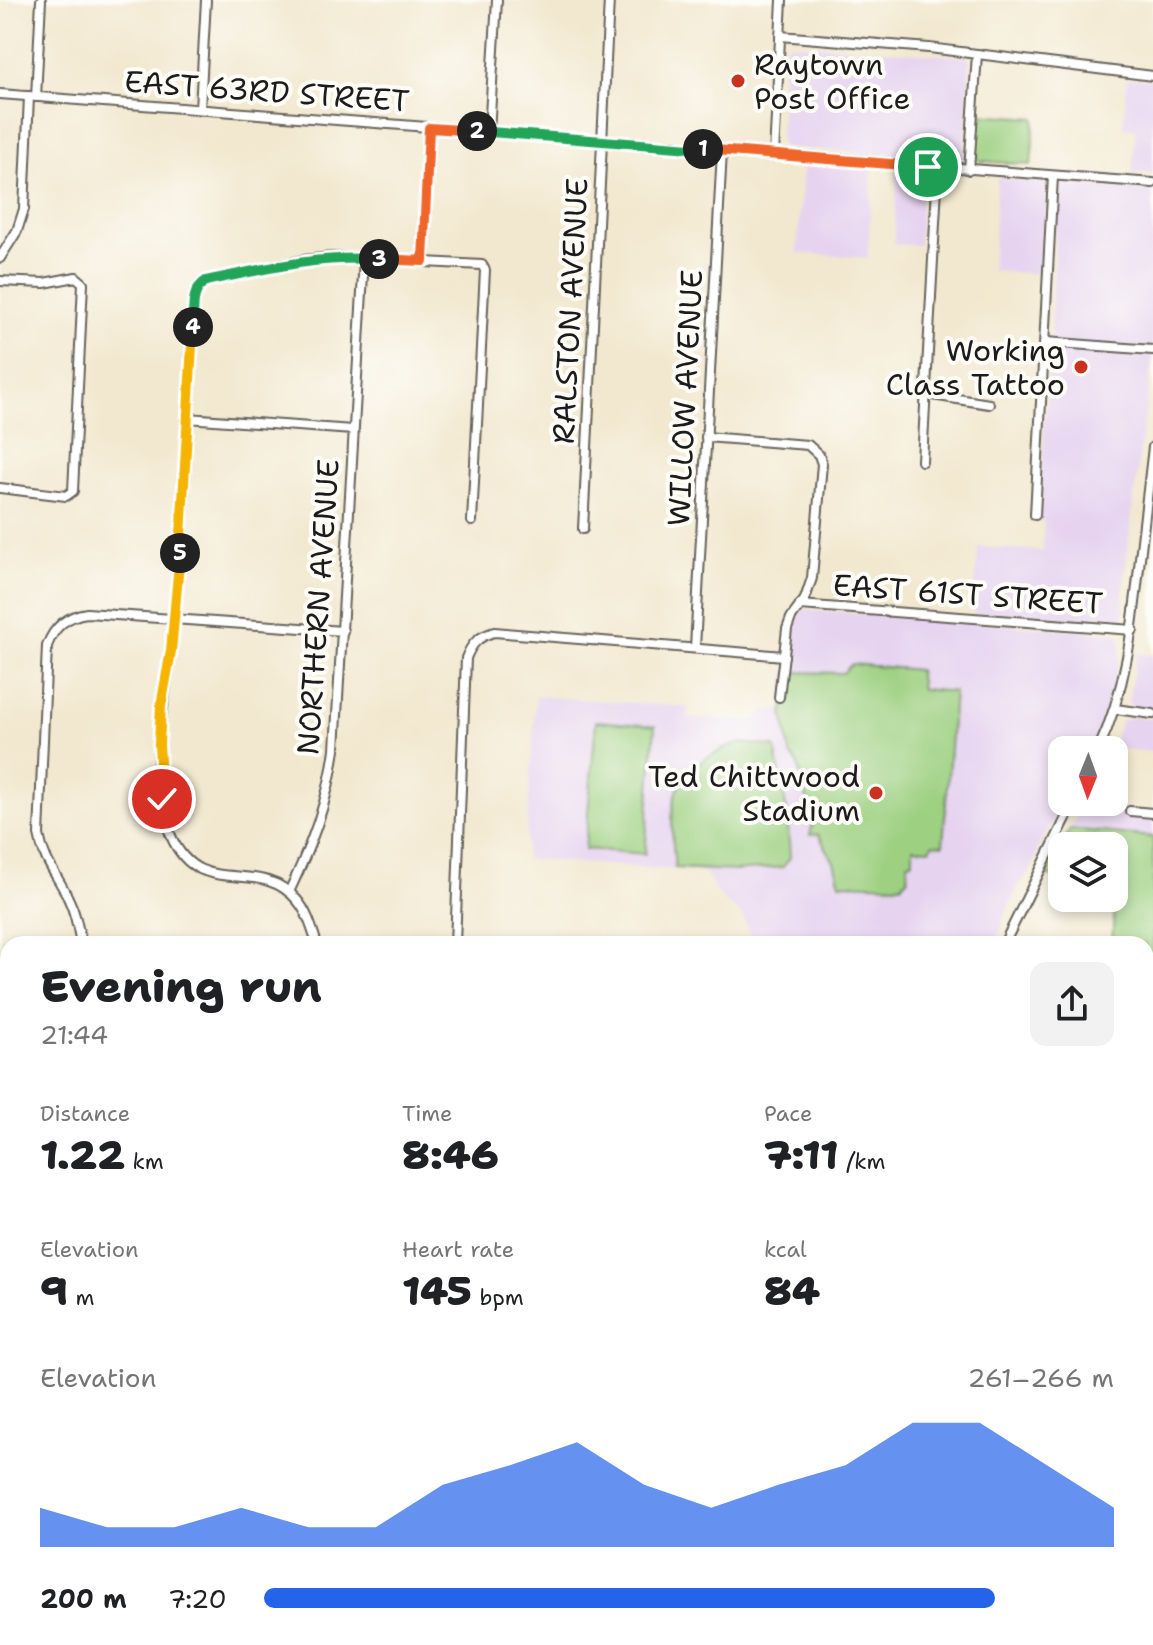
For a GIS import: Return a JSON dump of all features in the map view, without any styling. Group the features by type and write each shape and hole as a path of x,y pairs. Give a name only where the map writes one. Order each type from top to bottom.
{"street":[{"path":"0,258 17,231 24,209 41,0"},
{"path":"200,109 206,0"},
{"path":"489,132 497,0"},
{"name":"RALSTON AVENUE","path":"583,529 609,0"},
{"path":"774,155 782,0"},
{"path":"780,36 977,54 1153,76"},
{"path":"969,170 977,54"},
{"name":"EAST 63RD STREET","path":"0,94 1153,183"},
{"path":"423,261 429,128"},
{"name":"WILLOW AVENUE","path":"695,648 722,151"},
{"path":"922,461 938,168"},
{"path":"1035,515 1053,176"},
{"path":"314,936 306,913 289,892 268,881 212,874 187,862 175,844 164,809 159,744 173,620 195,294 203,283 303,260 364,258 482,265 485,270 472,521"},
{"name":"NORTHERN AVENUE","path":"289,892 317,832 330,786 335,749 364,258"},
{"path":"0,281 44,283 79,278 83,283 71,494 66,496 0,488"},
{"path":"1046,342 1153,350"},
{"path":"926,394 989,404"},
{"path":"187,418 353,430"},
{"path":"706,437 808,445 819,455 823,470 812,578 805,599 787,629 779,697"},
{"path":"1104,736 1126,671 1133,630 1153,447"},
{"path":"1140,560 1151,560"},
{"name":"EAST 61ST STREET","path":"800,605 1133,630"},
{"path":"80,936 68,898 46,863 39,835 47,646 51,636 64,622 87,613 343,631"},
{"path":"455,936 466,658 477,639 494,632 784,656"},
{"path":"1115,709 1153,714"},
{"path":"1130,811 1153,813"},
{"path":"1008,936 1067,816"}],"shaded area":[{"path":"789,43 968,57 964,160 783,147 780,139 784,49"},
{"path":"1127,78 1153,80 1153,174 1132,173 1136,128 1123,127"},
{"path":"803,164 872,170 868,258 797,253"},
{"path":"897,172 922,174 919,245 894,244"},
{"path":"997,178 1045,182 1047,185 1043,274 992,271"},
{"path":"1064,184 1153,191 1153,353 1123,592 1124,616 1122,621 1113,625 974,614 978,547 1043,551 1044,521 1039,520 1044,427 1058,188"},
{"path":"802,609 1115,633 1121,643 1116,678 1096,736 1048,736 1048,816 1056,816 1031,870 1022,880 1004,916 998,936 751,936 742,915 719,896 705,872 525,859 536,696 688,707 687,718 746,721 756,719 765,711 781,710 791,631"},
{"path":"1137,654 1153,655 1153,710 1132,707 1128,701"},
{"path":"1132,716 1153,719 1153,752 1128,750 1128,736 1115,736 1121,721"},
{"path":"1128,813 1153,815 1153,837 1128,835 1128,832 1070,829 1077,816 1128,816"}],"green space":[{"path":"976,114 1035,118 1031,165 980,161 977,158"},
{"name":"Ted Chittwood Stadium","path":"852,664 918,670 921,689 954,692 943,845 933,844 930,849 913,848 913,861 908,862 908,878 901,885 840,883 834,862 818,834 810,835 813,822 798,764 790,754 783,712 790,672 843,673"},
{"path":"596,721 655,726 645,854 585,849"},
{"path":"740,743 775,747 787,811 790,858 783,867 736,871 675,868 672,823 678,789 698,764"},
{"path":"1070,829 1101,832 1068,832"},
{"path":"1128,835 1153,837 1153,936 1113,936 1114,912 1128,912"}],"place":[{"name":"Raytown Post Office","path":"738,81"},
{"name":"Working Class Tattoo","path":"1081,367"},
{"name":"Ted Chittwood Stadium","path":"876,793"}],"route":[{"path":"162,799 159,768 161,706 171,651 195,294 199,286 206,281 303,260 331,257 423,261 429,128 928,167"}]}
